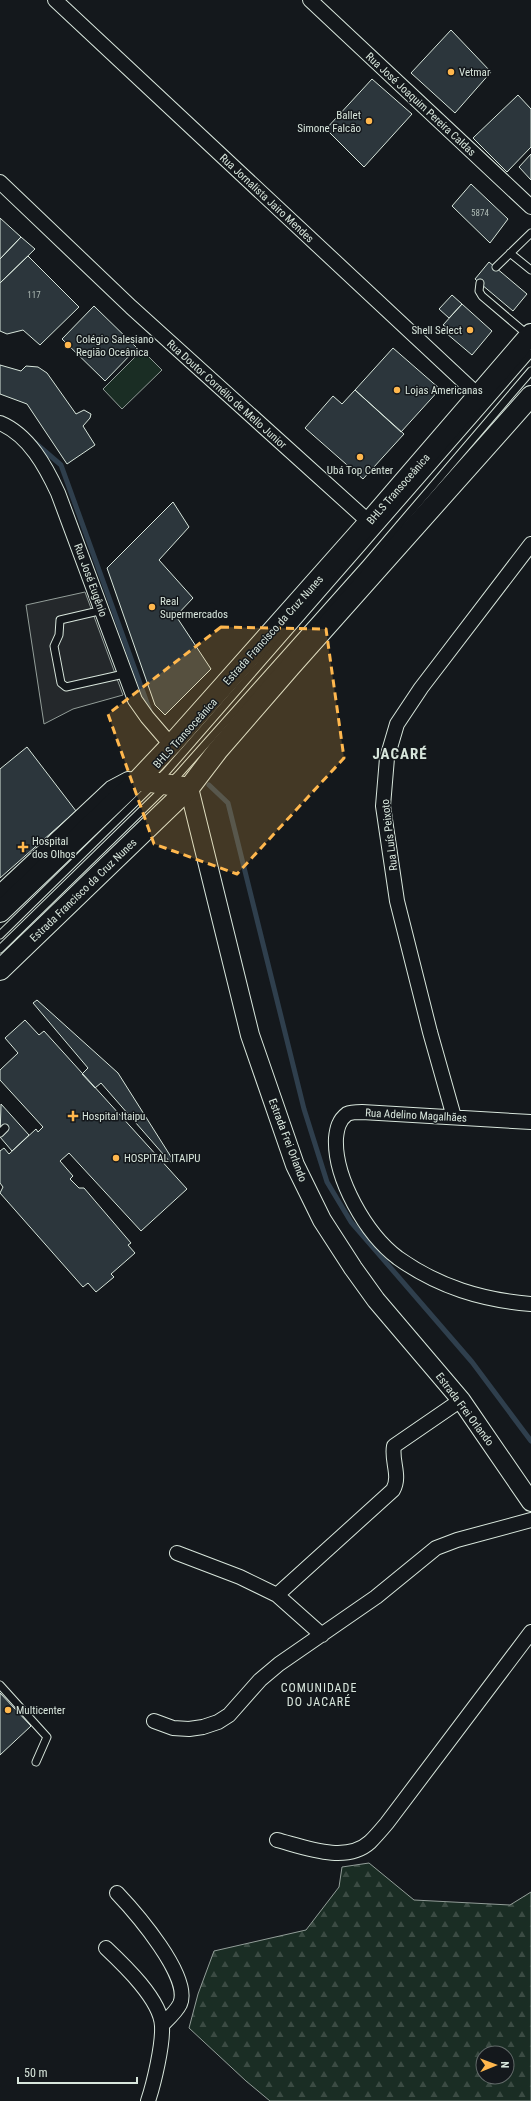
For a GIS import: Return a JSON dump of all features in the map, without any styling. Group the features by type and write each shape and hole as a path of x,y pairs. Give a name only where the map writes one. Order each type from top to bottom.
{"main road":[{"name":"Estrada Francisco da Cruz Nunes","path":"0,912 154,783 172,745 479,396 530,341"},
{"name":"Estrada Francisco da Cruz Nunes","path":"0,970 189,788 218,750 531,396"},
{"path":"154,783 189,788"}],"street":[{"name":"Rua Jornalista Jairo Mendes","path":"55,0 479,396"},
{"name":"Rua José Joaquim Pereira Caldas","path":"310,0 531,207"},
{"name":"Rua Doutor Cornélio de Mello Junior","path":"0,182 131,306 369,522"},
{"name":"Rua José Eugênio","path":"0,423 17,434 30,447 49,472 103,610 124,674 135,700 146,716 172,745"},
{"name":"Rua Luís Peixoto","path":"454,1117 430,1032 397,901 383,806 387,758 397,724 421,688 531,544"},
{"path":"0,892 111,788 128,779 154,783"},
{"name":"Estrada Frei Orlando","path":"189,788 250,1035 295,1165 322,1220 353,1268 376,1300 461,1400 531,1502"},
{"name":"Rua Adelino Magalhães","path":"531,1122 362,1112 349,1113 340,1120 336,1131 336,1147 341,1173 352,1200 370,1229 397,1257 431,1279 471,1294 531,1304"},
{"path":"277,1595 393,1490 397,1478 393,1453 394,1446 461,1400"},
{"path":"154,1722 173,1728 189,1729 203,1728 218,1722 229,1715 255,1686 279,1664 376,1597 436,1548 457,1540 531,1520"},
{"path":"177,1553 240,1577 277,1595 322,1635"},
{"path":"277,1840 314,1850 337,1853 355,1850 370,1843 387,1823 531,1632"},
{"path":"117,1893 152,1933 169,1959 182,1990 180,2003 162,2025"},
{"path":"106,1948 140,1984 155,2005 162,2025 159,2052 148,2101"}],"lane":[{"path":"496,267 531,233"},
{"path":"510,253 531,270"},
{"path":"480,283 479,291 482,296 530,341"},
{"name":"BHLS Transoceânica","path":"0,935 154,783 530,341"},
{"name":"BHLS Transoceânica","path":"0,948 154,783 366,564 531,371"},
{"path":"103,610 60,620 59,635 54,646 61,683 66,688 124,674"},
{"path":"0,1685 47,1736 36,1762"}],"highlighted area":[{"path":"221,627 326,629 344,758 237,874 154,844 108,714"}],"green space":[{"path":"142,350 162,370 122,409 103,389"},
{"path":"369,1863 414,1900 510,1905 531,1892 531,2101 270,2101 246,2081 189,2028 198,1994 214,1951 306,1930 339,1887 342,1867"}],"shaded area":[{"path":"85,592 123,695 73,709 44,724 26,605"}],"building":[{"name":"Vetmar","path":"451,30 491,72 455,113 411,73"},
{"name":"Ballet Simone Falcão","path":"372,79 412,114 364,167 326,129"},
{"path":"518,95 531,109 531,147 507,172 473,138"},
{"path":"531,154 531,180 519,167"},
{"path":"471,184 508,219 490,243 452,206"},
{"path":"0,218 21,237 0,259"},
{"path":"21,237 35,249 0,283 0,259"},
{"name":"Colégio Salesiano Região Oceânica","path":"28,256 79,307 40,345 23,330 7,334 0,331 0,283"},
{"path":"489,262 527,294 513,311 475,279"},
{"path":"452,295 462,304 449,318 439,309"},
{"name":"Shell Select","path":"462,304 492,331 472,355 446,333 449,329 443,325"},
{"path":"94,306 137,348 105,381 62,339"},
{"name":"Lojas Americanas","path":"393,348 440,389 401,432 355,390"},
{"path":"0,365 21,371 26,366 38,367 47,373 76,414 84,410 91,414 90,418 83,426 95,445 67,464 27,404 0,394"},
{"name":"Ubá Top Center","path":"355,390 404,434 363,479 305,428 333,396 342,404"},
{"name":"Real Supermercados","path":"173,502 189,527 159,560 193,598 176,616 211,669 165,715 155,705 107,568"},
{"path":"27,747 76,811 0,878 0,769"},
{"path":"37,1000 118,1073 173,1160 170,1162 101,1083 95,1088 82,1074 88,1068 33,1003"},
{"name":"Hospital Itaipu","path":"25,1020 39,1035 44,1031 187,1189 141,1231 69,1153 60,1161 73,1176 70,1179 79,1188 84,1188 131,1243 128,1245 135,1253 111,1274 114,1277 96,1292 88,1283 83,1287 0,1193 3,1187 0,1183 0,1151 4,1148 9,1154 36,1129 38,1132 43,1127 0,1080 0,1070 18,1053 5,1038"},
{"path":"1,1104 29,1135 12,1151 0,1137"},
{"name":"Multicenter","path":"0,1693 31,1726 0,1755"}],"waterway":[{"path":"33,441 61,465 150,711"},
{"path":"209,785 228,803 304,1109 327,1182 351,1222 472,1362 531,1441"}],"place":[{"name":"Vetmar","path":"451,72"},
{"name":"Ballet Simone Falcão","path":"369,121"},
{"name":"Shell Select","path":"470,330"},
{"name":"Colégio Salesiano Região Oceânica","path":"68,345"},
{"name":"Lojas Americanas","path":"397,390"},
{"name":"Ubá Top Center","path":"360,457"},
{"name":"Real Supermercados","path":"152,607"},
{"name":"Hospital dos Olhos","path":"23,847"},
{"name":"Hospital Itaipu","path":"73,1116"},
{"name":"HOSPITAL ITAIPU","path":"116,1158"},
{"name":"Multicenter","path":"8,1710"}],"district":[{"name":"JACARÉ","path":"400,754"},
{"name":"COMUNIDADE DO JACARÉ","path":"319,1695"}]}
